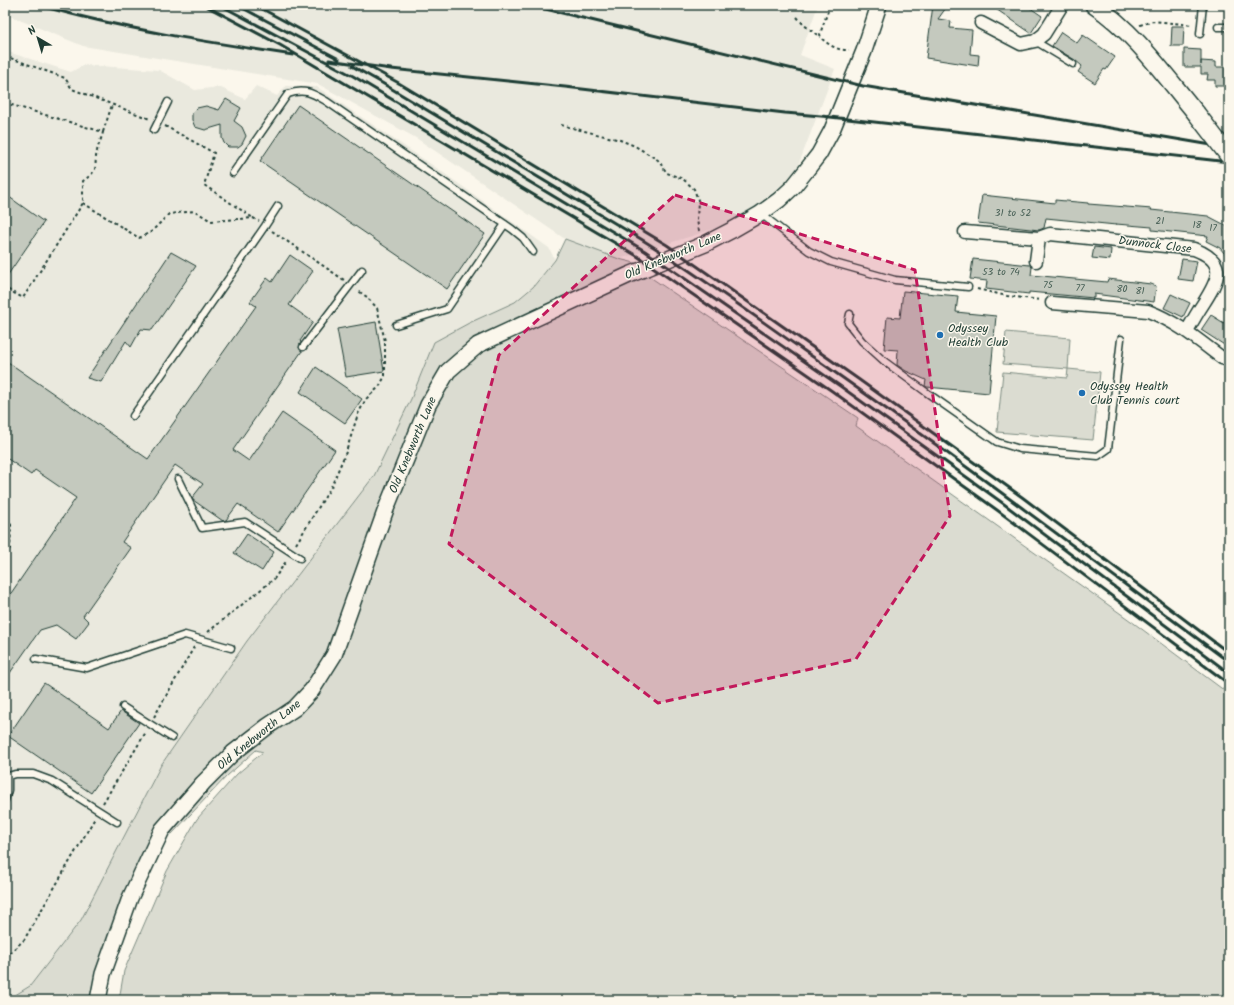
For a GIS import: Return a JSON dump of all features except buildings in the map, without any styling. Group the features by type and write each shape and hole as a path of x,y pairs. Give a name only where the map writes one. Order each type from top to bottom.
{"main road":[{"path":"1094,5 1124,30 1139,45 1196,113 1229,156"}],"street":[{"name":"Old Knebworth Lane","path":"98,1000 103,974 128,904 162,830 203,783 233,753 268,726 295,708 308,695 334,655 386,509 428,405 448,371 478,345 629,275 705,244 760,214 778,200 793,187 819,154 832,130 864,51 879,5"},
{"path":"981,23 1021,44 1035,41 1044,34 1062,5"},
{"name":"Dunnock Close","path":"965,232 1039,238 1050,234 1194,249 1210,256 1215,264 1217,280 1187,331"},
{"path":"1036,261 1039,238"},
{"path":"1052,303 1148,311 1161,316 1187,331 1222,358 1229,360"}],"lane":[{"path":"1200,34 1203,5"},
{"path":"1218,26 1229,26"},
{"path":"1035,41 1073,64"},
{"path":"233,173 288,94 296,91 311,92 505,224 523,238 533,252"},
{"path":"154,130 168,102"},
{"path":"133,416 278,206"},
{"path":"760,214 810,251 831,262 895,280 968,287"},
{"path":"396,325 447,308 505,224"},
{"path":"303,347 362,270"},
{"path":"850,314 848,324 862,341 884,361 997,442 1020,450 1098,456 1108,449 1121,339"},
{"path":"178,479 202,528 245,522 300,558"},
{"path":"36,659 88,668 185,635 231,648"},
{"path":"123,707 172,738"},
{"path":"5,800 8,790 6,776 15,774 33,774 52,781 117,822"}],"path":[{"path":"821,38 820,34 830,5"},
{"path":"797,17 804,25 828,44 842,51 864,51"},
{"path":"1137,26 1153,21 1201,25"},
{"path":"5,56 65,78 72,89 158,122 214,153 204,185 342,277 350,285 368,297 377,308 385,341 384,376 379,387 366,399 358,414 346,452 330,487 291,552 274,579 198,639 24,940 5,957"},
{"path":"5,103 103,132"},
{"path":"5,288 23,298 83,203 83,181 94,174 97,164 97,151 112,105"},
{"path":"561,125 620,140 636,146 658,160 666,173 683,179 690,184 694,189 698,200 697,225 705,244"},
{"path":"83,203 138,238 151,232 169,214 195,211 211,222 254,218"},
{"path":"968,287 1007,296 1052,303"},
{"path":"5,513 11,525 10,548 5,555"}],"highlighted area":[{"path":"675,195 915,270 950,516 856,659 658,703 449,544 499,355"}],"shaded area":[{"path":"5,5 818,5 800,55 835,69 795,174 736,222 619,259 565,239 416,138 318,84 83,46 5,14"},
{"path":"5,51 71,72 84,65 159,70 195,90 219,87 245,99 256,86 277,96 286,86 317,87 438,169 549,248 555,260 533,287 515,302 469,323 434,342 411,399 374,476 247,641 161,765 81,920 30,986 5,1000"},
{"path":"565,239 619,259 639,264 446,363 408,434 329,651 311,681 292,701 184,796 142,853 107,946 93,1000 7,1000 30,986 81,920 161,765 247,641 374,476 411,399 434,342 469,323 515,302 533,287 555,260"},
{"path":"647,275 858,418 856,426 1131,621 1229,694 1229,1000 119,1000 124,971 167,871 197,819 237,774 263,752 256,750 227,776 172,834 169,833 226,768 314,696 434,404 453,373 481,350"},
{"name":"Odyssey Health Club Tennis court","path":"1006,332 1070,338 1068,369 1003,364"},
{"path":"1068,369 1100,372 1093,440 997,432 1003,372 1067,378"}],"railway":[{"path":"38,5 70,14 133,28 293,55"},
{"path":"204,5 280,45 637,256 832,391 997,510 1229,684"},
{"path":"220,5 353,76 645,251 840,386 1004,504 1229,673"},
{"path":"237,5 339,59"},
{"path":"255,5 397,82 667,245 858,379 1022,497 1229,653"},
{"path":"529,5 863,86 1229,148"},
{"path":"329,60 391,69 565,87 1229,162"},
{"path":"352,66 662,252 857,388 1018,504 1229,662"}],"place":[{"name":"Odyssey Health Club","path":"940,335"},
{"name":"Odyssey Health Club Tennis court","path":"1082,393"}]}
